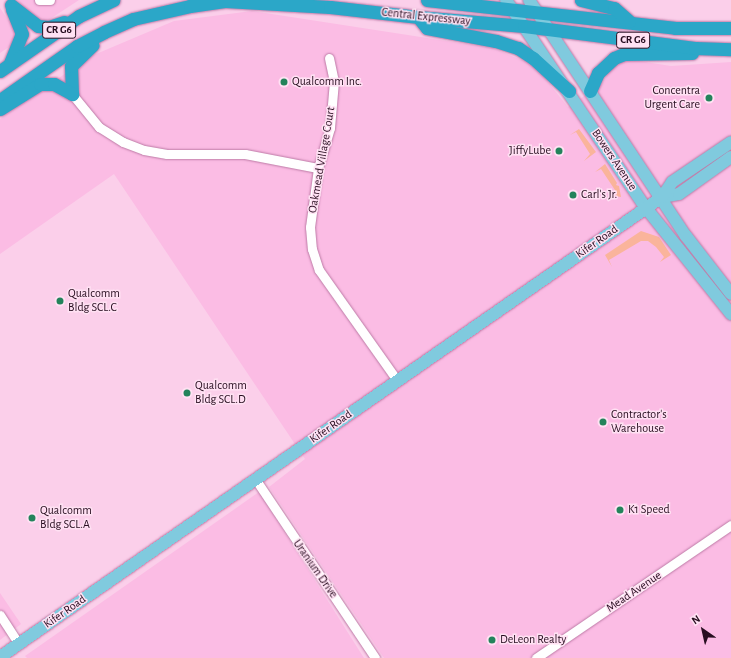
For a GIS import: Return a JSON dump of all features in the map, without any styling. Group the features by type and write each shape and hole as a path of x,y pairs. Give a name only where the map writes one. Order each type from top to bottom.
{"highway":[{"name":"CR G6","path":"4,68 79,16 113,0"},
{"name":"Central Expressway","path":"428,0 510,5 538,13 629,21 690,29 731,28"},
{"path":"581,0 614,8 629,21"},
{"name":"Central Expressway","path":"0,100 77,46 133,19 190,6 225,1 301,5 418,18 524,26 718,49 731,49"},
{"path":"9,3 29,21 43,27 79,16"},
{"path":"4,68 22,34 9,3"},
{"path":"72,94 71,66 88,48 107,35 190,6"},
{"path":"418,18 427,28 496,41 518,48 533,58 568,91"},
{"path":"590,91 598,73 614,58 624,54 685,55 718,49"},
{"path":"0,109 40,84 54,84 72,94"}],"main road":[{"name":"Bowers Avenue","path":"529,0 662,197 686,236 731,294"},
{"name":"Bowers Avenue","path":"510,5 646,208 731,314"},
{"path":"662,197 672,182 731,142"},
{"path":"662,197 679,194 731,157"},
{"name":"Kifer Road","path":"7,655 19,644 662,197"}],"street":[{"path":"39,0 50,0"},
{"name":"Oakmead Village Court","path":"329,58 334,81 330,128 318,168 310,227 312,249 319,270 397,380"},
{"path":"72,94 99,127 123,142 144,150 167,154 237,153 318,168"},
{"name":"Uranium Drive","path":"256,480 376,658"},
{"name":"Mead Avenue","path":"536,658 731,525"},
{"path":"0,615 19,644"}],"shaded area":[{"path":"18,0 79,0 47,21 29,15"},
{"path":"0,8 15,30 12,45 0,53"},
{"path":"252,11 492,48 534,65 568,107 602,84 612,68 626,59 671,66 731,62 731,658 384,658 269,487 305,459 114,174 0,254 0,119 89,57 174,21"},
{"path":"579,129 596,152 584,161 590,154 576,132 570,135"},
{"path":"605,164 617,183 616,185 619,186 621,197 615,196 617,193 601,169 595,172"},
{"path":"641,231 659,237 671,255 660,262 664,257 656,247 648,241 641,241 609,260 612,267 605,255"},
{"path":"259,492 364,658 27,658 25,656"},
{"path":"0,593 21,624 0,640"}],"place":[{"name":"Qualcomm Inc.","path":"284,82"},
{"name":"Concentra Urgent Care","path":"709,98"},
{"name":"JiffyLube","path":"559,151"},
{"name":"Carl's Jr.","path":"573,195"},
{"name":"Qualcomm Bldg SCL.C","path":"60,301"},
{"name":"Qualcomm Bldg SCL.D","path":"187,393"},
{"name":"Contractor's Warehouse","path":"603,422"},
{"name":"K1 Speed","path":"620,510"},
{"name":"Qualcomm Bldg SCL.A","path":"32,518"},
{"name":"DeLeon Realty","path":"492,640"}]}
